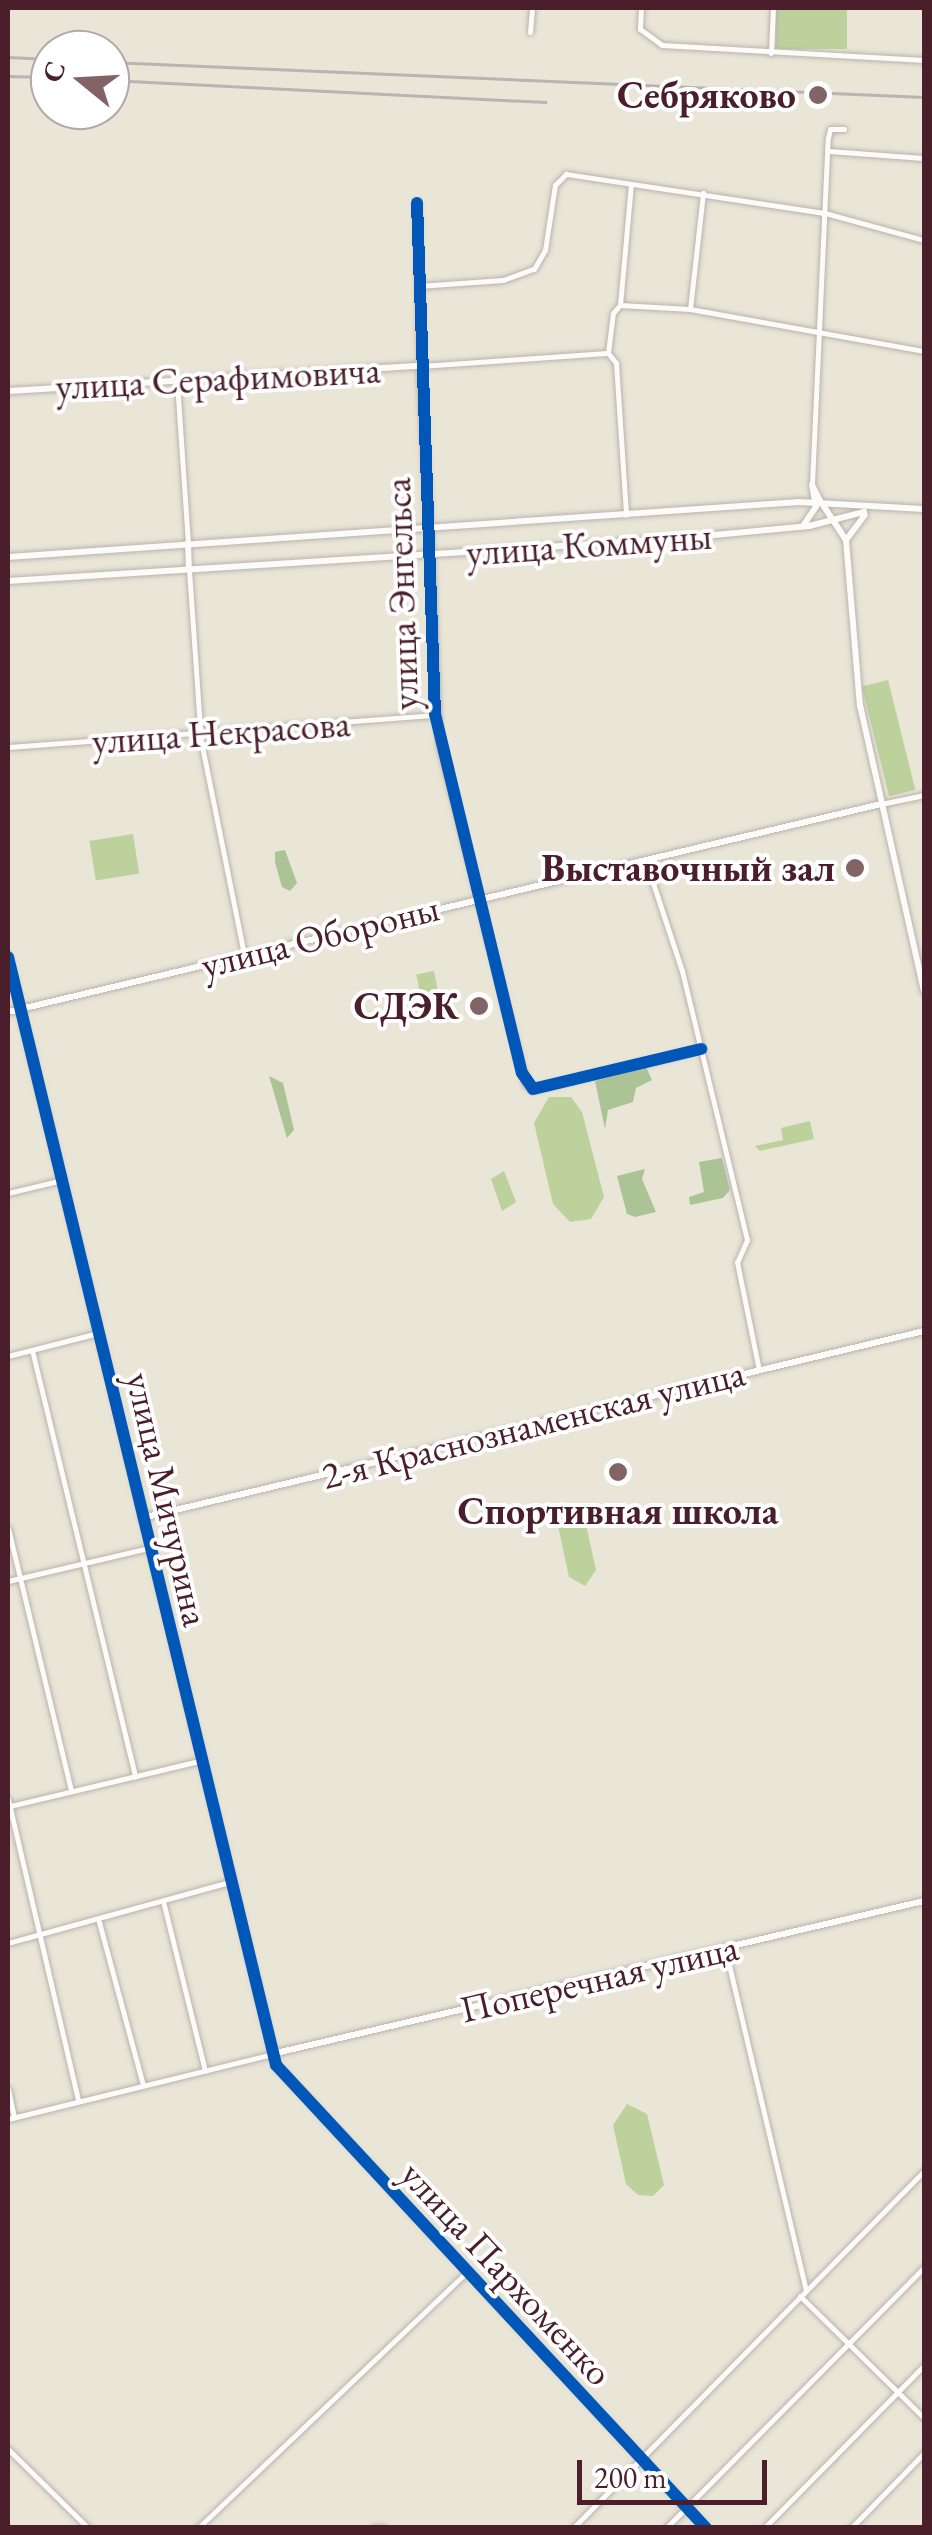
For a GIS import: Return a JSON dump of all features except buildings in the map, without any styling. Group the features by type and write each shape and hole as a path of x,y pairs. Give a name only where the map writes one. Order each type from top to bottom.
{"street":[{"path":"530,32 532,8"},
{"path":"641,8 640,29 653,42 771,53 924,60"},
{"path":"771,53 772,8"},
{"path":"844,129 830,130 827,151 812,484 819,504 846,540 854,668 924,992"},
{"path":"827,151 924,158"},
{"path":"418,286 504,280 539,263 555,185 566,174 825,213 924,240"},
{"path":"626,516 616,363 608,353 620,305 631,184"},
{"path":"690,309 703,192"},
{"name":"улица Энгельса","path":"417,203 434,714 522,1073 532,1088 701,1049"},
{"path":"620,305 690,309 924,351"},
{"name":"улица Серафимовича","path":"8,391 608,353"},
{"path":"177,378 200,733 244,955"},
{"path":"802,527 807,515 799,502 812,484"},
{"name":"улица Коммуны","path":"8,557 799,502 870,511 924,509"},
{"path":"802,527 819,504"},
{"path":"846,540 870,511"},
{"name":"улица Коммуны","path":"8,582 802,527 870,511"},
{"name":"улица Некрасова","path":"8,747 434,714"},
{"name":"улица Обороны","path":"8,1012 646,858 924,796"},
{"path":"646,858 701,1049 747,1240 738,1262 759,1370"},
{"name":"улица Мичурина","path":"8,956 272,2054"},
{"path":"8,1192 62,1180"},
{"name":"2-я Краснознаменская улица","path":"142,1518 924,1331"},
{"path":"8,1356 98,1333"},
{"path":"32,1350 134,1777"},
{"path":"8,1528 71,1791"},
{"path":"8,1581 149,1548"},
{"path":"78,2101 8,1804 200,1762"},
{"path":"8,1942 100,1922 229,1882"},
{"path":"163,1901 205,2071"},
{"name":"Поперечная улица","path":"272,2054 924,1901"},
{"path":"100,1922 143,2085"},
{"path":"725,1948 806,2290"},
{"path":"8,2089 11,2118 272,2054"},
{"name":"улица Пархоменко","path":"272,2054 465,2274 706,2528"},
{"path":"573,2528 924,2172"},
{"path":"666,2528 924,2267"},
{"path":"198,2528 465,2274"},
{"path":"800,2296 924,2418"},
{"path":"764,2528 924,2365"},
{"path":"8,2450 88,2528"},
{"path":"851,2528 924,2454"},
{"path":"373,2528 384,2528"}],"green space":[{"path":"776,8 847,8 847,49 776,49"},
{"path":"888,680 915,790 889,796 862,687"},
{"path":"133,834 139,874 96,880 90,841"},
{"path":"285,850 297,883 290,891 282,887 275,862 275,852"},
{"path":"434,971 441,1006 423,1010 416,974"},
{"path":"646,1067 652,1080 636,1088 633,1102 608,1110 605,1129 595,1081"},
{"path":"269,1076 283,1083 294,1130 287,1138"},
{"path":"549,1097 571,1097 582,1112 604,1197 591,1219 570,1222 553,1204 534,1123"},
{"path":"810,1121 814,1139 760,1151 755,1146 783,1140 781,1128"},
{"path":"722,1158 730,1190 723,1198 690,1205 689,1197 704,1192 699,1162"},
{"path":"645,1169 642,1179 656,1212 635,1217 627,1214 617,1176"},
{"path":"504,1171 516,1202 502,1211 491,1179"},
{"path":"574,1508 584,1515 596,1570 585,1586 569,1577 557,1521"},
{"path":"627,2104 647,2114 664,2185 653,2196 638,2195 626,2184 613,2125"}],"railway":[{"path":"8,57 30,58"},
{"path":"130,63 924,97"},
{"path":"8,76 30,77"},
{"path":"130,81 545,102"}],"cycle path":[{"path":"417,203 435,714 522,1073 533,1089 701,1049"},
{"path":"8,957 276,2065 706,2528"}],"place":[{"name":"Себряково","path":"818,95"},
{"name":"Выставочный зал","path":"855,868"},
{"name":"СДЭК","path":"479,1006"},
{"name":"Спортивная школа","path":"618,1472"}]}
